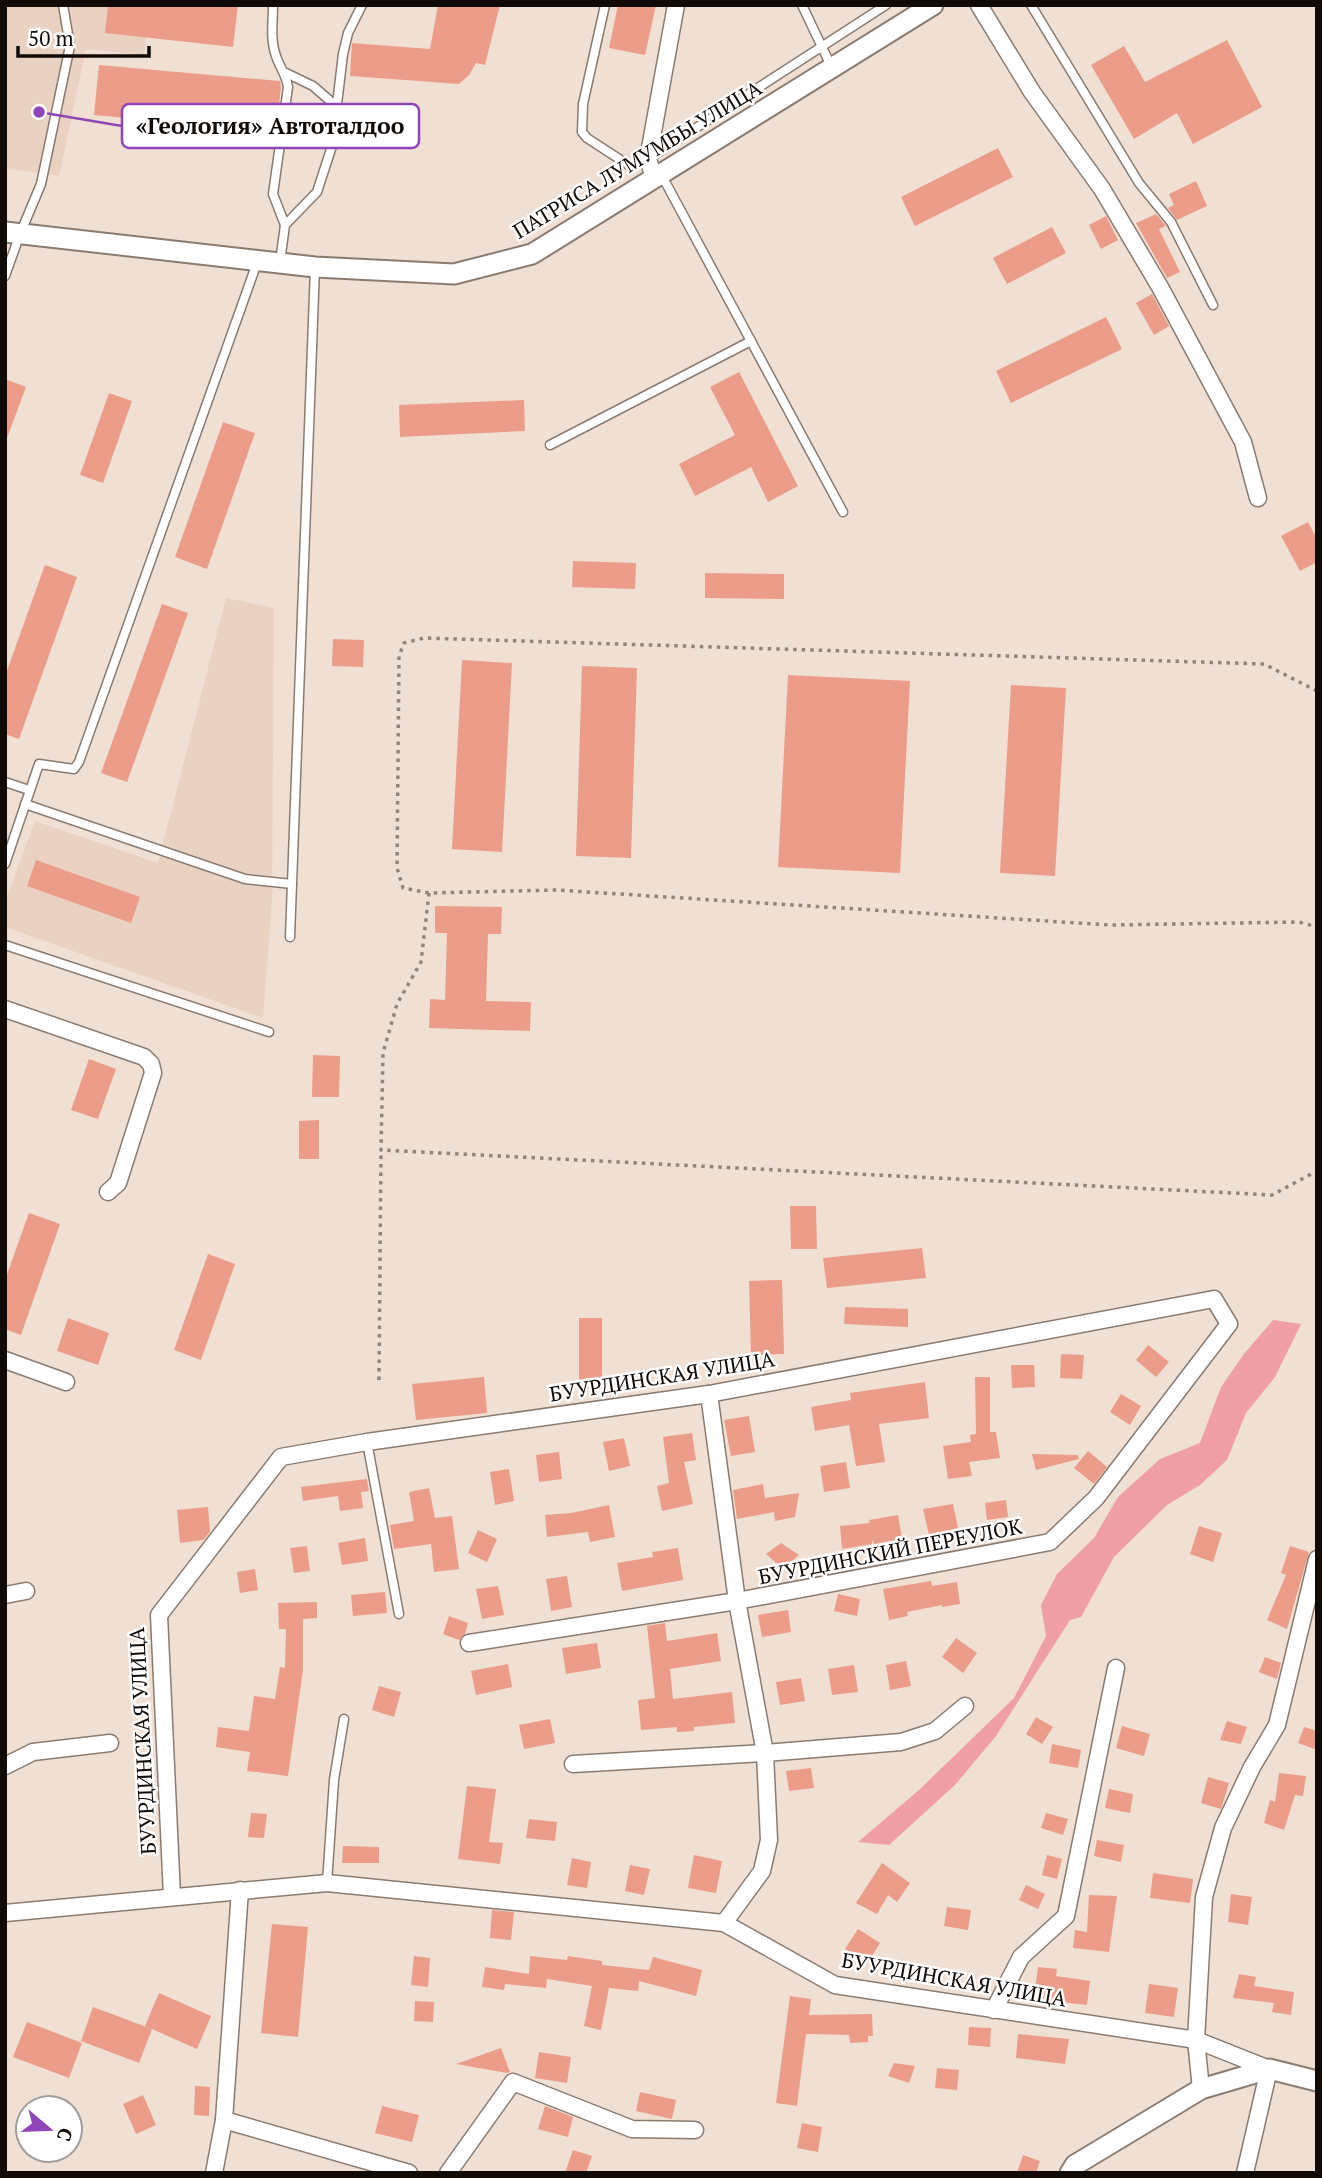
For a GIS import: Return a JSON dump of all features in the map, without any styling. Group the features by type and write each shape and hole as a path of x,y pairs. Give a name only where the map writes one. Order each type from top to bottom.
{"street":[{"path":"654,170 676,5"},
{"name":"ПАТРИСА ЛУМУМБЫ УЛИЦА","path":"13,233 316,267 454,274 532,254 654,170 832,68 933,5"},
{"path":"979,5 1032,92 1102,189 1160,287 1243,442 1258,498"},
{"path":"5,1009 144,1057 151,1064 153,1073 118,1183 108,1192"},
{"name":"БУУРДИНСКАЯ УЛИЦА","path":"172,1896 159,1615 281,1457 367,1442 709,1394 1214,1299 1229,1324 1096,1498 1050,1542"},
{"path":"5,1360 66,1382"},
{"name":"БУУРДИНСКИЙ ПЕРЕУЛОК","path":"709,1394 737,1601 765,1753 769,1840 762,1871 724,1923"},
{"name":"БУУРДИНСКИЙ ПЕРЕУЛОК","path":"469,1643 737,1601 1050,1542"},
{"path":"1201,2090 1196,2040 1204,1897 1223,1828 1252,1767 1277,1725 1317,1559"},
{"path":"5,1595 26,1591"},
{"path":"994,2010 1021,1957 1066,1916 1116,1668"},
{"path":"573,1763 765,1753 901,1742 935,1731 965,1706"},
{"path":"5,1766 33,1752 110,1743"},
{"name":"БУУРДИНСКАЯ УЛИЦА","path":"5,1913 327,1883 724,1923 835,1985 1196,2040 1269,2069 1317,2081"},
{"path":"214,2173 224,2120 240,1890"},
{"path":"1070,2173 1075,2165 1201,2090 1269,2069"},
{"path":"1245,2173 1269,2069"},
{"path":"448,2173 513,2082 632,2129 695,2130"},
{"path":"224,2120 409,2173"}],"lane":[{"path":"5,276 13,233 41,184 70,46 63,5"},
{"path":"273,5 273,40 276,56 286,73 288,87 273,194 285,225 280,262"},
{"path":"285,225 317,192 332,146 346,44 362,5"},
{"path":"605,5 583,104 582,132 630,166 654,170 823,46 886,5"},
{"path":"802,5 832,68"},
{"path":"1031,5 1139,183 1171,222 1213,305"},
{"path":"286,73 313,86 337,106"},
{"path":"654,170 751,341 843,512"},
{"path":"5,864 39,764 74,768 79,762 258,260"},
{"path":"290,937 316,267"},
{"path":"550,445 751,341"},
{"path":"5,782 29,790"},
{"path":"24,804 245,879 292,884"},
{"path":"5,946 269,1032"},
{"path":"367,1442 399,1614"},
{"path":"327,1883 334,1780 344,1719"}],"path":[{"path":"1317,691 1264,664 424,638 404,643 399,656 397,869 403,888 429,893 556,890 1110,925 1299,922 1317,927"},
{"path":"379,1380 383,1053 397,1004 421,962 429,893"},
{"path":"381,1150 1272,1195 1317,1171"}],"shaded area":[{"path":"5,5 150,5 144,55 86,49 59,176 5,168"},
{"path":"226,598 274,608 272,900 263,1018 5,927 5,902 35,821 158,863"},
{"path":"1273,1320 1301,1324 1275,1377 1246,1413 1227,1460 1200,1485 1167,1505 1114,1557 1081,1617 1070,1620 996,1736 955,1785 889,1845 858,1842 919,1790 1014,1698 1046,1636 1041,1605 1057,1574 1094,1538 1118,1497 1160,1459 1200,1443 1221,1387"}],"building":[{"path":"108,5 238,5 233,47 105,33"},
{"path":"438,5 500,5 485,65 476,63 469,75 459,84 350,76 352,43 430,49"},
{"path":"618,5 656,5 645,55 609,48"},
{"path":"1227,40 1262,107 1193,144 1177,113 1134,139 1091,65 1124,46 1145,82"},
{"path":"99,65 280,81 278,114 228,110 226,127 94,115"},
{"path":"998,148 1013,177 915,226 901,197"},
{"path":"1196,181 1207,206 1177,220 1168,208 1174,205 1169,194"},
{"path":"1156,214 1166,226 1159,229 1180,272 1167,278 1136,223"},
{"path":"1106,216 1118,240 1101,249 1089,225"},
{"path":"1052,227 1066,253 1007,284 993,258"},
{"path":"1152,294 1169,326 1154,335 1136,303"},
{"path":"1106,317 1122,349 1011,403 996,371"},
{"path":"739,372 798,486 768,502 751,467 695,496 679,464 735,435 710,387"},
{"path":"5,379 26,387 7,438 5,438"},
{"path":"109,393 132,401 103,483 80,475"},
{"path":"524,400 525,431 400,437 399,405"},
{"path":"223,422 255,433 207,569 175,557"},
{"path":"1308,522 1317,539 1317,562 1300,571 1281,536"},
{"path":"573,561 636,563 635,589 572,587"},
{"path":"45,565 77,577 19,739 5,734 5,676"},
{"path":"705,573 784,574 784,599 705,598"},
{"path":"162,604 188,613 127,782 101,773"},
{"path":"333,639 364,640 363,667 332,666"},
{"path":"462,660 512,663 502,852 452,849"},
{"path":"582,666 637,668 631,858 576,856"},
{"path":"788,675 910,681 900,873 778,867"},
{"path":"1011,685 1066,688 1055,876 1000,873"},
{"path":"36,860 140,897 131,923 27,886"},
{"path":"435,906 502,907 501,934 488,934 486,1001 531,1002 530,1031 429,1028 430,999 445,1000 447,933 435,933"},
{"path":"313,1055 340,1056 339,1097 312,1097"},
{"path":"89,1059 116,1069 98,1119 71,1110"},
{"path":"319,1120 319,1159 299,1159 299,1121"},
{"path":"790,1206 816,1206 817,1249 791,1249"},
{"path":"29,1213 60,1224 21,1335 5,1329 5,1280"},
{"path":"922,1248 926,1278 827,1288 823,1258"},
{"path":"208,1254 235,1264 201,1360 174,1350"},
{"path":"782,1280 784,1354 751,1355 749,1281"},
{"path":"845,1307 908,1309 908,1327 844,1324"},
{"path":"68,1318 109,1333 98,1365 57,1351"},
{"path":"579,1318 602,1318 602,1389 579,1389"},
{"path":"1148,1345 1169,1362 1156,1377 1136,1360"},
{"path":"1061,1354 1084,1355 1082,1379 1060,1378"},
{"path":"1011,1365 1034,1365 1035,1387 1012,1388"},
{"path":"484,1377 487,1413 416,1420 412,1384"},
{"path":"975,1377 990,1377 990,1432 996,1432 1000,1458 969,1462 972,1476 948,1479 943,1446 971,1442 970,1435 976,1434"},
{"path":"925,1382 929,1418 879,1424 885,1462 856,1466 849,1425 815,1431 811,1407 851,1400 850,1393"},
{"path":"1121,1394 1141,1406 1130,1425 1110,1412"},
{"path":"749,1416 755,1452 731,1456 724,1420"},
{"path":"692,1433 696,1460 684,1462 693,1504 662,1511 657,1486 669,1483 663,1437"},
{"path":"624,1438 630,1466 609,1471 603,1442"},
{"path":"1088,1451 1107,1467 1094,1484 1074,1468"},
{"path":"559,1452 562,1479 539,1482 536,1455"},
{"path":"1032,1454 1078,1455 1079,1459 1036,1470"},
{"path":"846,1462 850,1488 824,1492 820,1466"},
{"path":"509,1469 514,1501 495,1505 490,1472"},
{"path":"367,1479 369,1491 361,1492 363,1508 340,1511 338,1496 303,1501 301,1487"},
{"path":"763,1484 765,1498 799,1493 795,1517 775,1521 774,1512 737,1519 733,1490"},
{"path":"429,1488 435,1518 452,1516 459,1569 434,1572 431,1544 394,1549 390,1525 414,1521 409,1492"},
{"path":"1006,1500 1008,1517 987,1520 985,1503"},
{"path":"953,1504 958,1528 929,1535 923,1509"},
{"path":"609,1505 615,1537 590,1542 588,1532 547,1537 545,1515"},
{"path":"208,1507 210,1532 203,1540 180,1543 177,1510"},
{"path":"898,1515 902,1539 874,1544 873,1539 872,1544 842,1549 840,1526 870,1523 869,1520"},
{"path":"1199,1526 1222,1533 1213,1562 1190,1554"},
{"path":"478,1530 497,1539 487,1562 468,1553"},
{"path":"365,1538 368,1561 342,1565 338,1543"},
{"path":"781,1543 799,1555 783,1569 766,1554"},
{"path":"307,1546 310,1571 294,1573 290,1548"},
{"path":"1290,1546 1309,1552 1287,1629 1267,1620 1286,1575 1281,1573"},
{"path":"678,1548 683,1580 622,1591 617,1563 653,1557 652,1552"},
{"path":"255,1569 258,1590 240,1593 237,1572"},
{"path":"567,1576 572,1607 551,1611 546,1579"},
{"path":"931,1581 932,1586 957,1582 960,1604 907,1612 908,1616 889,1620 883,1589"},
{"path":"498,1586 504,1615 482,1619 476,1589"},
{"path":"385,1592 387,1613 353,1616 351,1595"},
{"path":"838,1594 860,1599 857,1616 834,1611"},
{"path":"317,1602 317,1618 303,1619 303,1670 288,1776 247,1771 250,1752 216,1747 218,1727 249,1731 254,1696 275,1699 280,1667 285,1668 286,1629 279,1629 278,1603"},
{"path":"788,1610 791,1632 762,1637 758,1615"},
{"path":"449,1616 468,1623 465,1634 459,1640 443,1634"},
{"path":"665,1623 667,1641 717,1633 721,1661 670,1669 673,1699 732,1692 735,1723 694,1727 694,1731 677,1732 677,1727 641,1730 638,1700 655,1698 647,1626"},
{"path":"956,1638 977,1653 963,1673 942,1657"},
{"path":"597,1643 601,1668 566,1674 562,1648"},
{"path":"1265,1657 1281,1663 1277,1679 1259,1672"},
{"path":"906,1661 911,1686 890,1690 886,1665"},
{"path":"508,1664 512,1687 476,1695 471,1671"},
{"path":"854,1665 858,1692 832,1695 828,1669"},
{"path":"801,1678 805,1701 780,1705 776,1682"},
{"path":"379,1686 401,1692 394,1717 372,1710"},
{"path":"1036,1717 1053,1727 1042,1744 1026,1734"},
{"path":"550,1719 555,1743 524,1749 519,1725"},
{"path":"1227,1721 1247,1727 1241,1744 1220,1740"},
{"path":"1122,1726 1150,1734 1144,1756 1116,1748"},
{"path":"1304,1727 1317,1731 1317,1750 1298,1743"},
{"path":"1052,1744 1081,1750 1078,1768 1049,1763"},
{"path":"811,1768 814,1788 789,1791 786,1771"},
{"path":"1279,1773 1306,1776 1303,1796 1295,1795 1284,1830 1264,1823 1270,1800 1275,1802"},
{"path":"1208,1777 1229,1783 1221,1809 1201,1803"},
{"path":"467,1786 496,1789 489,1842 503,1843 500,1864 458,1859"},
{"path":"1109,1789 1133,1794 1130,1813 1105,1808"},
{"path":"251,1813 267,1814 264,1838 248,1837"},
{"path":"1046,1813 1068,1819 1063,1835 1041,1828"},
{"path":"529,1819 557,1822 555,1841 526,1838"},
{"path":"1097,1840 1124,1845 1121,1862 1094,1856"},
{"path":"343,1846 379,1847 379,1863 342,1863"},
{"path":"694,1855 722,1861 716,1893 688,1888"},
{"path":"1047,1855 1062,1859 1057,1879 1042,1875"},
{"path":"572,1858 591,1862 587,1888 567,1885"},
{"path":"882,1863 910,1883 897,1902 888,1895 877,1914 856,1903"},
{"path":"630,1865 650,1869 644,1895 625,1891"},
{"path":"1153,1873 1193,1879 1190,1903 1150,1898"},
{"path":"1026,1885 1045,1894 1038,1909 1019,1900"},
{"path":"1231,1894 1252,1897 1248,1925 1228,1922"},
{"path":"1089,1895 1117,1896 1109,1952 1073,1948 1075,1930 1087,1932"},
{"path":"947,1907 971,1910 968,1930 944,1926"},
{"path":"492,1910 514,1912 511,1940 490,1938"},
{"path":"272,1924 308,1927 298,2037 261,2033"},
{"path":"858,1929 880,1943 867,1964 845,1949"},
{"path":"414,1956 430,1958 428,1987 411,1985"},
{"path":"530,1956 567,1960 568,1956 602,1961 602,1965 649,1970 653,1957 702,1970 696,1996 639,1981 638,1991 609,1988 601,2030 584,2026 592,1986 547,1979 546,1988 505,1984 504,1990 482,1987 485,1967 529,1974"},
{"path":"1038,1967 1057,1969 1056,1976 1090,1981 1087,2005 1034,1999"},
{"path":"1239,1974 1256,1977 1254,1986 1294,1992 1291,2015 1272,2012 1274,2003 1233,1998"},
{"path":"1149,1984 1178,1988 1174,2017 1145,2013"},
{"path":"159,1993 211,2016 197,2049 145,2026"},
{"path":"790,1996 811,1999 809,2015 872,2014 873,2036 868,2036 868,2042 850,2043 849,2035 806,2034 797,2106 776,2103"},
{"path":"415,2001 434,2002 433,2022 414,2021"},
{"path":"93,2007 152,2029 139,2063 81,2041"},
{"path":"27,2022 82,2043 69,2078 13,2057"},
{"path":"969,2027 991,2028 990,2047 968,2045"},
{"path":"1018,2034 1069,2039 1065,2064 1016,2058"},
{"path":"501,2048 510,2072 456,2064"},
{"path":"539,2052 571,2057 567,2083 535,2078"},
{"path":"894,2063 915,2066 909,2083 888,2076"},
{"path":"937,2068 959,2070 957,2090 935,2088"},
{"path":"195,2086 210,2087 209,2116 194,2115"},
{"path":"640,2092 676,2100 672,2119 636,2111"},
{"path":"143,2095 156,2125 136,2134 123,2104"},
{"path":"382,2106 419,2115 412,2142 375,2133"},
{"path":"545,2106 573,2117 568,2137 538,2129"},
{"path":"802,2123 822,2127 818,2152 797,2148"},
{"path":"573,2150 592,2156 586,2173 565,2173"},
{"path":"1023,2155 1040,2161 1036,2173 1017,2173"}],"place":[{"name":"«Геология» Автоталдоо","path":"39,112"}]}
